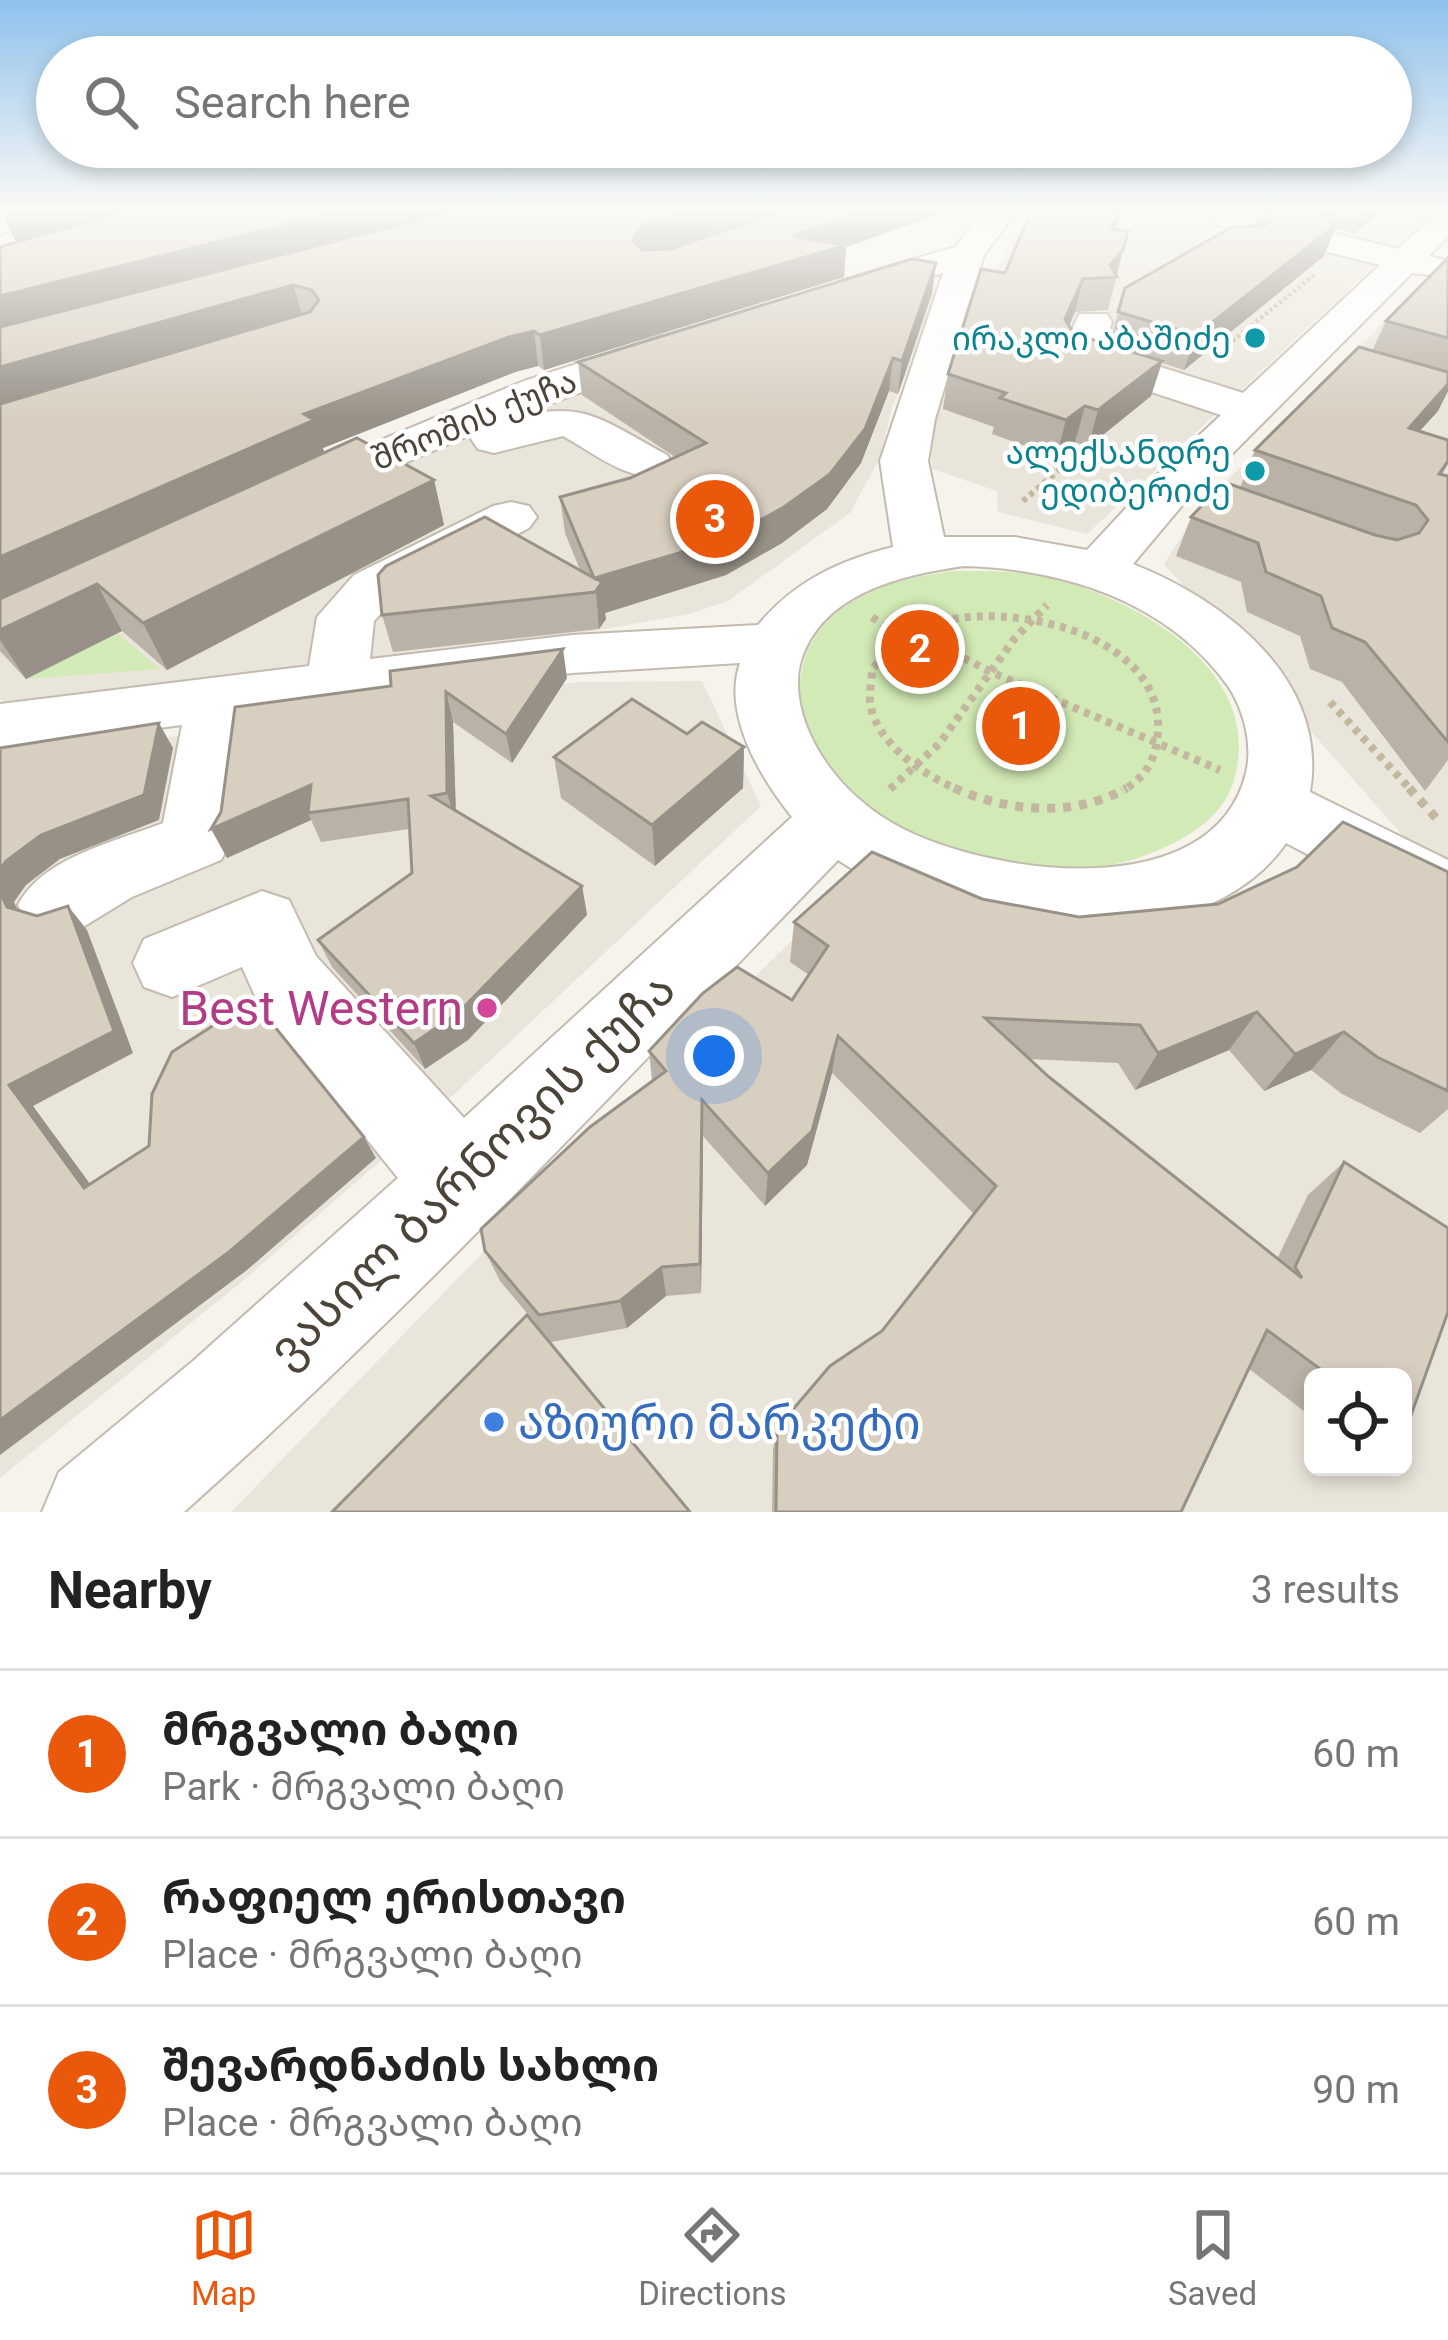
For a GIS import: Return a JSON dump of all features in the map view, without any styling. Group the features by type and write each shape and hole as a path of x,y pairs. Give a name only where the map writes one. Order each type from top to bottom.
{"street":[{"path":"819,300 885,280"},
{"path":"921,554 904,461 936,342 959,280"},
{"path":"1080,580 1385,280"},
{"path":"1093,322 1081,355 1251,410"},
{"path":"577,332 634,357"},
{"name":"შროშის ქუჩა","path":"264,508 539,390 693,338"},
{"path":"1308,355 1356,369"},
{"path":"328,477 398,470 548,422 572,422 650,465"},
{"path":"1173,486 1228,506"},
{"path":"337,684 346,617 374,586 511,517"},
{"path":"1009,551 1080,580 1182,609 1218,636 1269,701 1281,737 1282,774 1252,790 1235,851 1198,874 1153,890 1100,898 1042,898 985,889 869,844 858,808 800,780 772,733 766,686 776,644 802,606 824,590 855,573 921,554 1009,551"},
{"path":"0,726 572,654 776,644"},
{"path":"56,905 106,876 196,840 218,698"},
{"path":"1252,790 1448,894"},
{"name":"ვასილ ბარნოვის ქუჩა","path":"99,1512 231,1399 858,808"},
{"path":"172,964 262,923 287,980 461,1183"}],"path":[{"path":"1176,386 1297,280"},
{"path":"1023,501 1088,446"},
{"path":"858,808 938,744 1035,617 1080,580"},
{"path":"864,612 900,637"},
{"path":"970,613 1035,617 1081,633 1116,653 1143,679 1160,709 1159,743 1151,768 1124,792 1084,807 1035,811 984,803 901,759 879,730 868,700 872,671 891,644 909,630 970,613"},
{"path":"909,630 1252,790"},
{"path":"891,644 921,662"},
{"path":"1343,717 1424,809 1448,827"}],"shaded area":[{"path":"991,280 1359,280 1087,534 998,512 997,491 932,469 930,426"},
{"path":"1425,280 1448,280 1448,867 1416,851 1164,564 1198,510"},
{"path":"898,283 944,289 892,407 880,458 850,513 728,601 689,614 572,635 10,706 0,699 0,651 444,435"},
{"path":"702,681 761,806 415,1131 239,1284 0,1478 0,760 578,682"},
{"path":"833,900 1448,922 1448,1512 231,1512 669,1061"}],"green space":[{"path":"951,571 1019,573 1093,591 1162,627 1192,650 1216,678 1233,709 1239,744 1233,783 1211,817 1154,852 1117,864 1035,869 952,852 913,836 848,791 827,767 803,714 800,687 816,635 836,613 864,595"},
{"path":"118,634 160,669 26,679"}],"water":[{"path":"1012,704 1044,709 1057,724 1054,737 1039,744 1010,738 997,719"}],"building":[{"path":"0,280 66,280 0,296"},
{"path":"185,280 728,280 540,335 534,331 509,337 304,414 314,420 0,557 0,404 310,312 319,300 312,290 293,285 0,367 0,327"},
{"path":"845,280 930,280 902,361 893,358 865,429 830,474 784,507 726,539 595,578 602,582 595,592 382,615 378,575 386,566 485,517 594,578 560,497 630,478 706,443 578,362"},
{"path":"978,280 1083,280 1065,319 1074,334 1162,361 1098,410 1085,406 1066,420 948,374"},
{"path":"1140,280 1267,280 1196,335 1118,312 1125,288"},
{"path":"1427,280 1448,280 1448,338 1386,321"},
{"path":"1359,347 1448,372 1448,384 1409,428 1448,440 1448,461 1439,474 1448,476 1448,742 1365,642 1332,628 1321,596 1266,572 1258,543 1191,517 1224,482 1375,535 1397,540 1419,533 1428,520 1416,505 1255,450"},
{"path":"357,438 434,480 143,623 97,584 0,630 0,599"},
{"path":"563,649 506,734 446,692 447,793 431,796 582,886 458,1013 414,1043 318,940 412,873 408,799 308,813 311,785 211,829 221,812 235,707 391,686 390,671"},
{"path":"632,699 687,734 702,722 744,747 652,825 554,757"},
{"path":"159,723 144,795 41,835 0,870 0,748"},
{"path":"1343,822 1448,872 1448,1091 1377,1057 1344,1032 1295,1054 1257,1012 1158,1053 1140,1025 985,1018 1049,1077 1302,1278 1295,1267 1344,1162 1448,1228 1448,1312 1412,1412 1412,1368 1319,1368 1267,1330 1181,1512 776,1512 777,1428 830,1366 882,1331 996,1186 838,1036 812,1131 768,1173 702,1100 700,1264 662,1267 620,1301 539,1315 485,1251 481,1229 590,1127 666,1071 649,1051 703,993 737,967 792,1000 828,946 794,922 872,852 982,899 1079,917 1218,904 1297,867"},
{"path":"0,892 7,907 37,916 68,906 114,1031 9,1085 84,1188 149,1146 152,1094 172,1052 253,1000 364,1137 229,1252 0,1420"},
{"path":"527,1315 690,1512 332,1512"}],"place":[{"name":"ირაკლი აბაშიძე","path":"1255,338"},
{"name":"ალექსანდრე ედიბერიძე","path":"1255,471"},
{"name":"შევარდნაძის სახლი","path":"715,519"},
{"name":"რაფიელ ერისთავი","path":"920,649"},
{"name":"მრგვალი ბაღი","path":"1021,726"},
{"name":"Best Western","path":"487,1008"},
{"name":"აზიური მარკეტი","path":"494,1422"}]}
